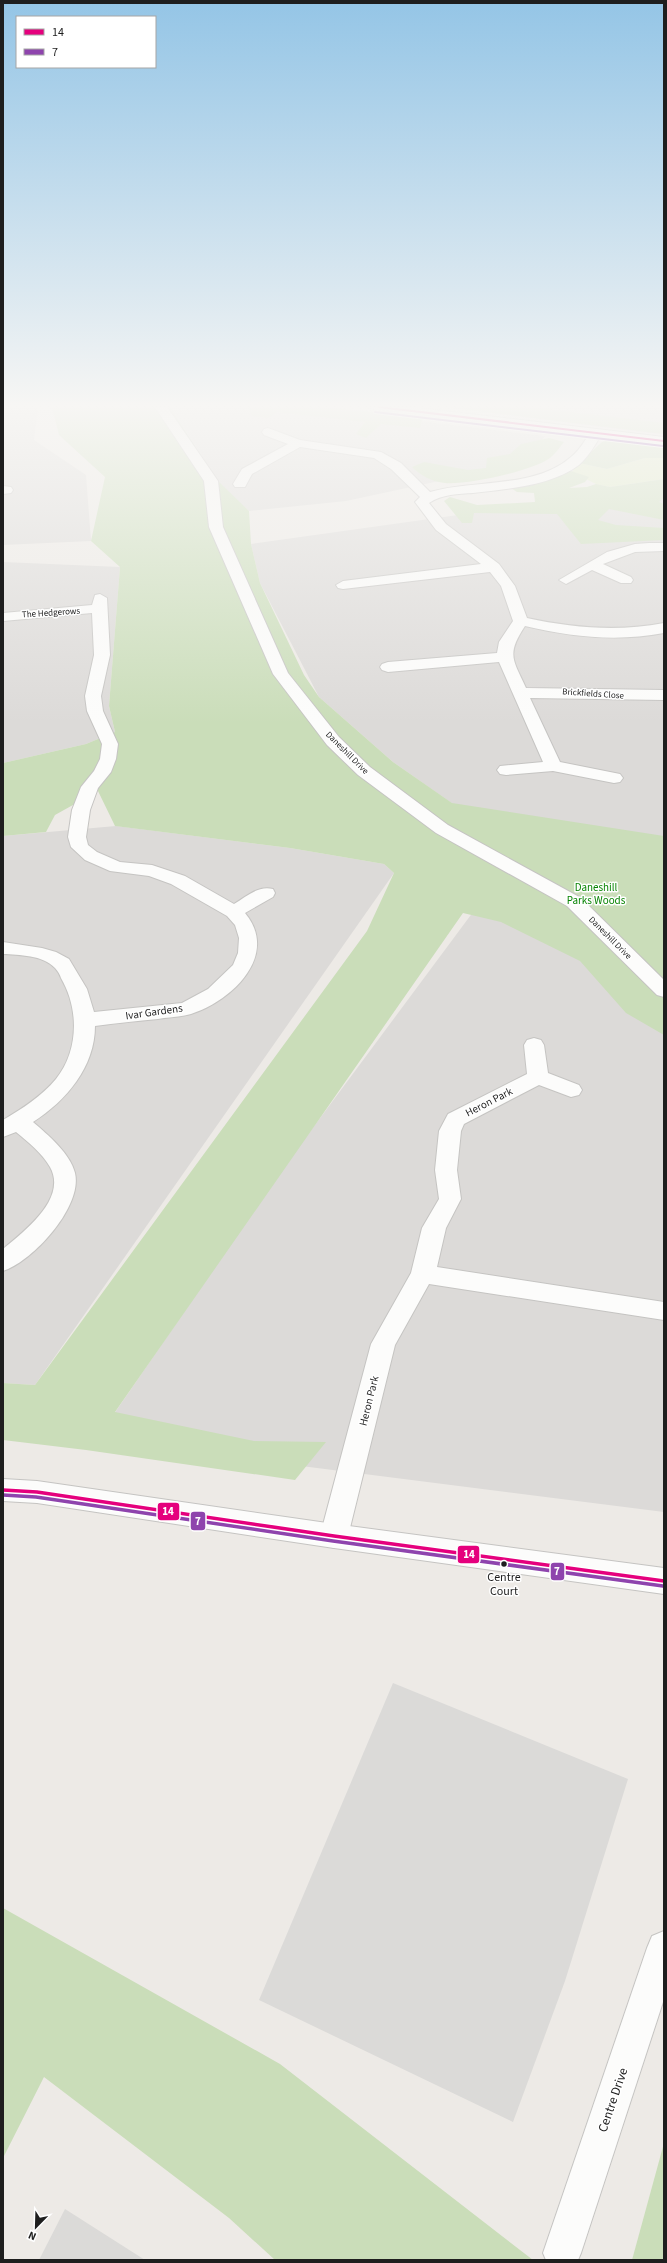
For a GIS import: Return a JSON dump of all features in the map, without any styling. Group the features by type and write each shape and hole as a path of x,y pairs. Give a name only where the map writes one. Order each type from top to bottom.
{"street":[{"name":"Daneshill Drive","path":"214,513 216,527 282,674 334,741 364,771 442,829 574,902 664,991"},
{"path":"430,513 442,527 494,567 508,586 521,621"},
{"path":"566,580 613,552 629,548 664,547"},
{"path":"592,565 626,580"},
{"path":"343,585 398,573 494,567"},
{"name":"The Hedgerows","path":"3,617 65,613 99,603 102,656 98,680 93,696 95,711 110,744 108,759 102,772 90,787 81,810"},
{"path":"521,621 565,630 614,632 664,628"},
{"path":"521,621 507,642 504,657 553,766"},
{"path":"388,667 504,657"},
{"name":"Brickfields Close","path":"521,693 565,692 626,696 664,695"},
{"path":"506,770 553,766 614,778"},
{"name":"Ivar Gardens","path":"81,810 77,838 80,847 91,856 116,867 152,871 178,880 234,912 244,924 249,938 248,953 242,968 215,994 186,1009 86,1020"},
{"path":"234,912 266,893"},
{"path":"3,948 34,951 61,962 79,987 86,1020 82,1050 64,1083 47,1101 11,1126 46,1146 64,1174 62,1197 50,1221 3,1262"},
{"path":"534,1045 538,1076 571,1090"},
{"name":"Heron Park","path":"334,1536 384,1344 423,1274 434,1228 450,1199 446,1170 450,1131 456,1119 538,1076"},
{"path":"423,1274 664,1311"},
{"path":"3,1490 44,1493 334,1536 664,1581"},
{"name":"Centre Drive","path":"562,2253 664,1948"}],"shaded area":[{"path":"3,513 89,513 91,541 3,545"},
{"path":"475,513 664,513 664,1512 96,1440 286,1164 519,850 393,762 319,697 260,583 251,544"},
{"path":"3,562 120,567 109,706 115,732 86,744 3,763"},
{"path":"116,826 290,848 384,864 394,873 35,1385 3,1383 3,836"},
{"path":"393,1683 628,1779 565,1981 513,2122 259,2000"},
{"path":"65,2209 145,2260 39,2260"}],"green space":[{"name":"Daneshill Parks Woods","path":"97,513 249,513 251,544 260,583 304,675 319,697 393,762 452,803 664,836 664,1035 626,1013 580,961 501,922 463,913 115,1412 254,1441 326,1442 295,1480 86,1450 3,1440 3,1383 35,1385 367,931 394,873 384,864 290,848 115,826 98,791 55,815 46,832 3,836 3,763 86,744 115,732 109,706 120,567 91,541"},
{"path":"453,513 605,513 598,520 616,525 664,528 664,540 581,544 557,514 474,513 472,523 462,523"},
{"path":"627,513 664,513 664,520"},
{"path":"3,1908 280,2064 533,2260 275,2260 229,2218 44,2077 3,2158"},
{"path":"664,2143 664,2260 632,2260"}],"transit line":[{"name":"14","path":"3,1490 37,1492 334,1536 664,1581"},
{"name":"7","path":"3,1495 36,1497 333,1541 663,1586"}],"place":[{"name":"Centre Court","path":"504,1564"}]}
